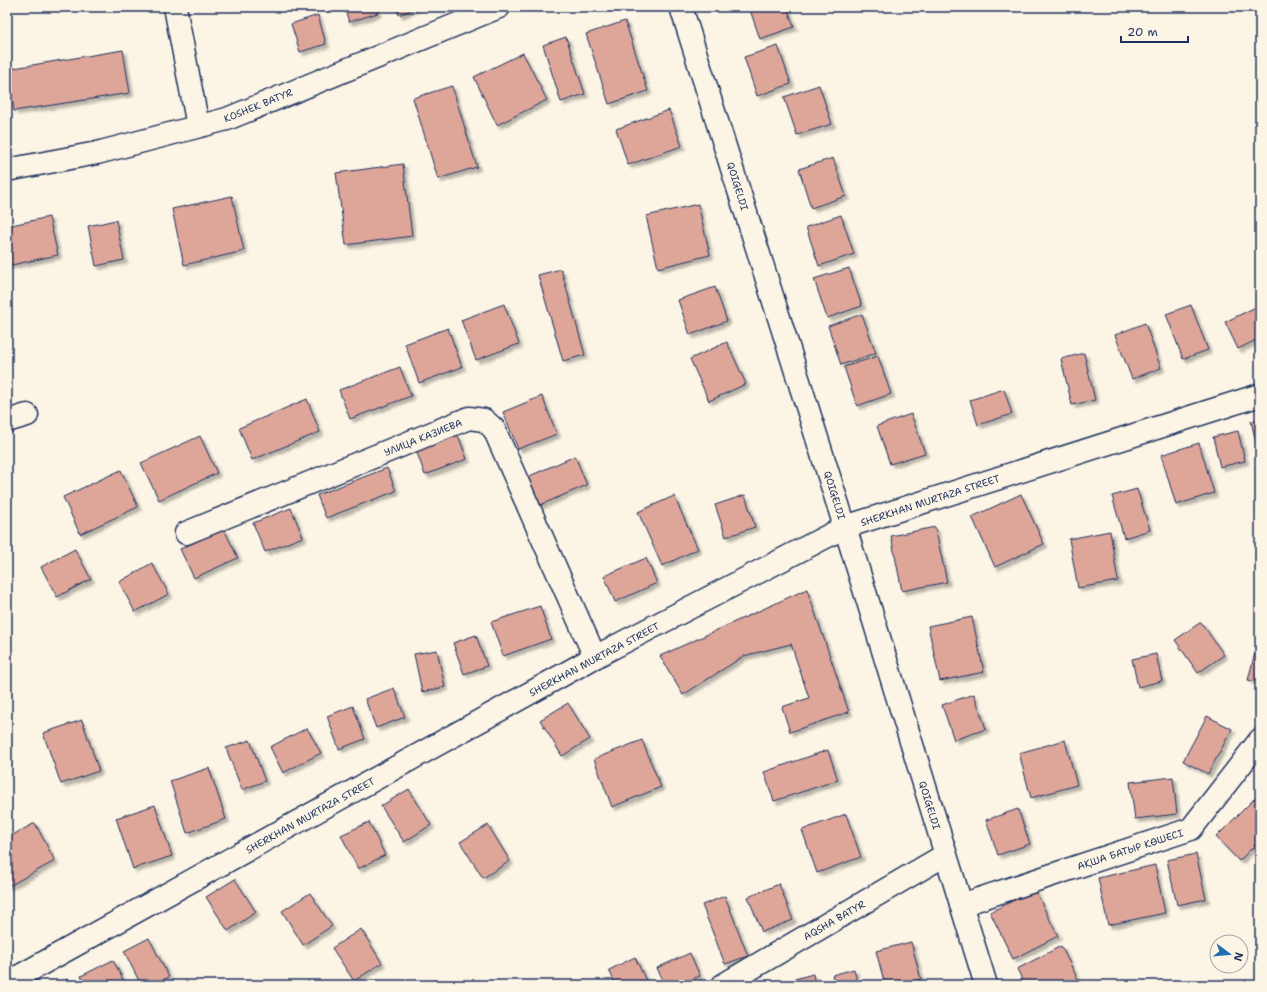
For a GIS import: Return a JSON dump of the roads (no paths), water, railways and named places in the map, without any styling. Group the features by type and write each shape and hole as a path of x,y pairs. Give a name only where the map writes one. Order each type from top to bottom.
{"street":[{"path":"175,7 198,126"},
{"name":"KOSHEK BATYR","path":"7,170 97,152 227,119 498,7"},
{"name":"QOIGELDI","path":"681,7 845,527 986,985"},
{"name":"SHERKHAN MURTAZA STREET","path":"7,983 595,657 845,527 1260,395"},
{"name":"УЛИЦА КАЗИЕВА","path":"186,533 469,418 484,420 494,429 595,657"},
{"name":"АҚША БАТЫР КӨШЕСІ","path":"961,905 1191,829 1260,740"},
{"name":"AQSHA BATYR","path":"723,985 945,855"}]}
